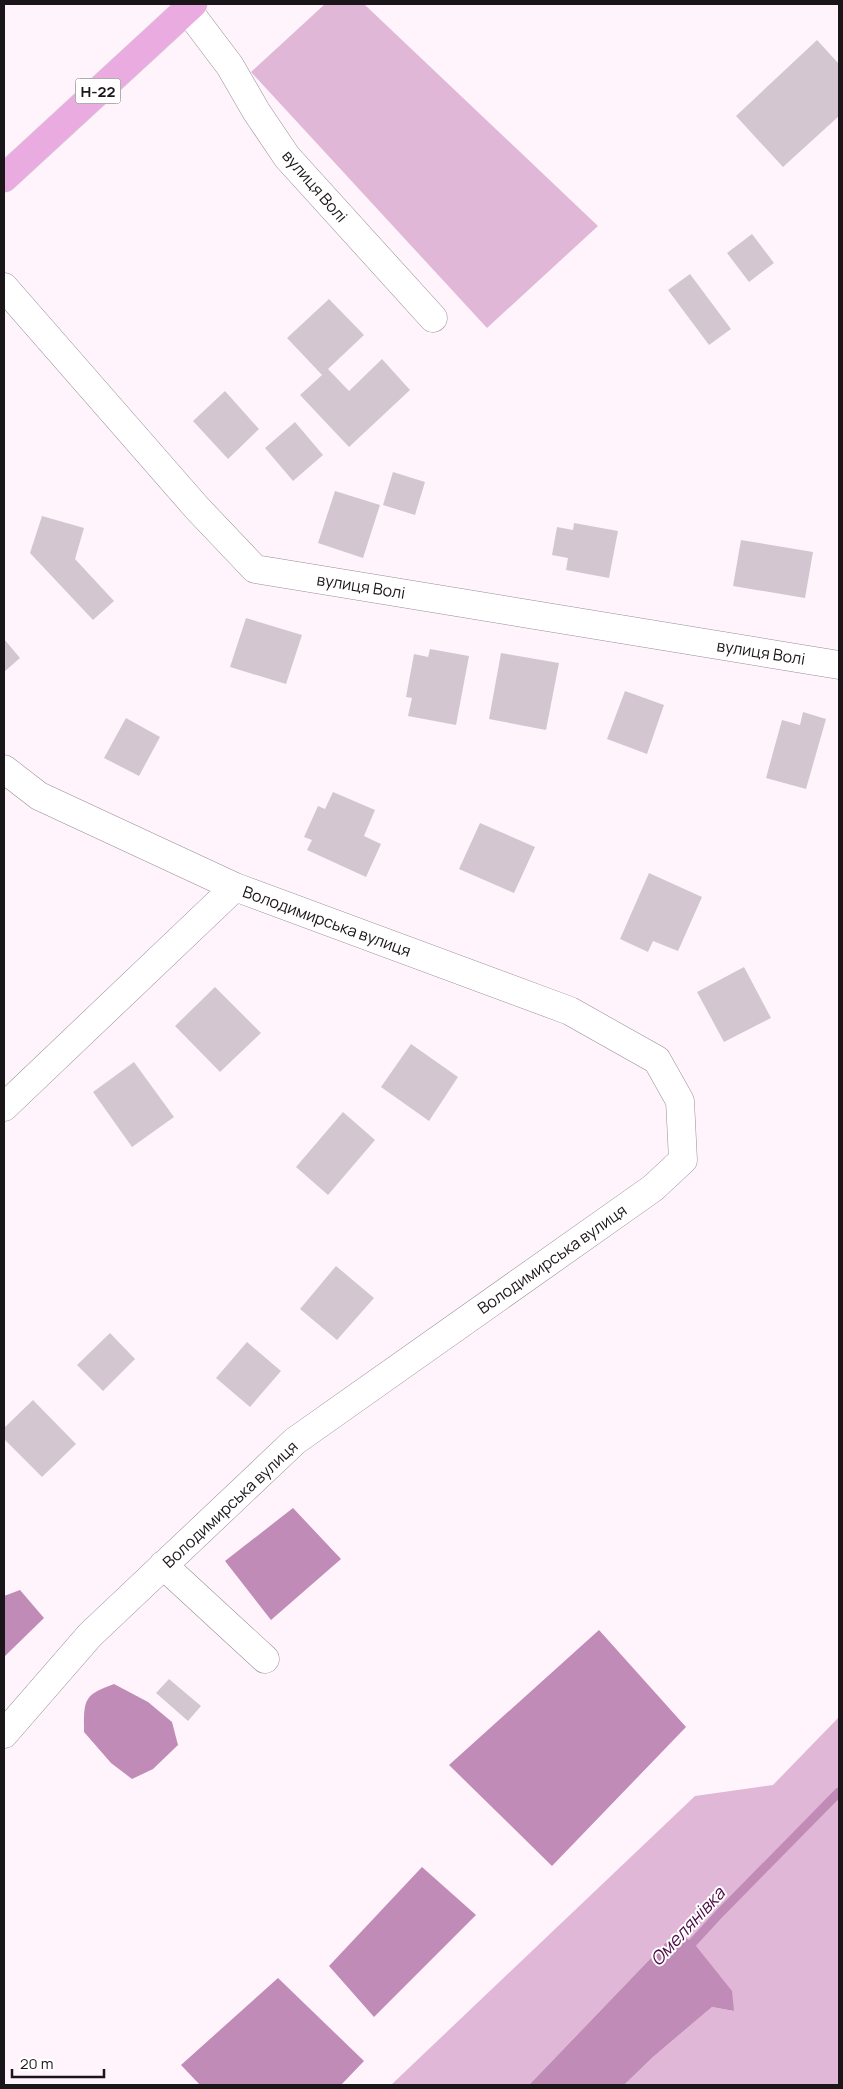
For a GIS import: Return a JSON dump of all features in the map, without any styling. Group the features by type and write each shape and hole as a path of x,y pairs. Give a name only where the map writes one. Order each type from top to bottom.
{"main road":[{"name":"Н-22","path":"4,178 190,6"}],"street":[{"name":"вулиця Волі","path":"190,6 287,157 433,318"},
{"name":"вулиця Волі","path":"4,287 197,508 255,569 839,665"},
{"name":"Володимирська вулиця","path":"4,769 39,796 235,887 570,1011 657,1060 680,1101 683,1160 653,1188 295,1441 90,1635 4,1734"},
{"name":"Володимирська вулиця","path":"4,1107 235,887"},
{"path":"164,1565 265,1659"}],"shaded area":[{"path":"325,4 364,4 598,226 487,328 251,72"},
{"path":"293,1508 341,1559 271,1620 225,1561"},
{"path":"20,1590 44,1618 4,1657 4,1596"},
{"path":"599,1630 686,1727 552,1866 449,1765"},
{"path":"114,1684 148,1702 172,1722 178,1745 153,1769 132,1779 111,1763 84,1732 84,1713 87,1700 96,1692"},
{"path":"839,1717 839,2085 624,2085 653,2057 712,2007 734,2011 674,1934 529,2085 391,2085 695,1796 773,1785"},
{"path":"422,1867 476,1915 374,2017 329,1966"},
{"path":"674,1934 692,1941 732,1991 734,2011 712,2007 653,2057 624,2085 529,2085"},
{"path":"278,1978 364,2061 341,2085 200,2085 181,2065"}],"building":[{"path":"817,40 839,64 839,116 783,167 736,116"},
{"path":"752,234 774,263 749,282 727,253"},
{"path":"690,274 731,329 709,345 668,290"},
{"path":"329,299 364,335 328,369 349,391 382,359 410,390 349,447 300,395 322,375 287,338"},
{"path":"225,391 259,429 228,459 193,421"},
{"path":"295,422 323,455 293,481 265,448"},
{"path":"393,472 425,482 415,515 383,505"},
{"path":"335,491 380,505 363,558 318,543"},
{"path":"42,516 84,528 75,559 114,601 93,620 30,553"},
{"path":"574,523 618,531 609,578 566,570 568,558 552,555 557,527 573,530"},
{"path":"741,540 813,552 805,598 733,586"},
{"path":"246,618 302,635 286,684 230,667"},
{"path":"4,639 20,658 4,672"},
{"path":"430,649 469,656 456,725 408,716 412,698 406,697 414,654 428,657"},
{"path":"501,653 559,663 546,730 489,719"},
{"path":"625,691 664,705 647,754 607,739"},
{"path":"803,712 826,719 806,789 766,778 782,720 800,725"},
{"path":"126,718 160,737 139,776 104,758"},
{"path":"333,792 375,810 364,836 381,844 366,877 307,850 312,840 304,837 318,806 325,809"},
{"path":"480,823 535,847 514,893 459,869"},
{"path":"649,873 702,897 678,951 653,941 648,952 620,939"},
{"path":"744,967 771,1018 724,1042 697,992"},
{"path":"215,987 261,1033 220,1072 175,1026"},
{"path":"411,1044 458,1077 429,1121 381,1087"},
{"path":"134,1062 174,1117 132,1147 93,1092"},
{"path":"343,1112 375,1140 328,1195 296,1167"},
{"path":"336,1266 374,1298 337,1340 300,1309"},
{"path":"110,1333 135,1359 103,1391 77,1365"},
{"path":"247,1342 281,1371 250,1407 216,1378"},
{"path":"33,1400 76,1444 42,1477 4,1439 4,1428"},
{"path":"169,1679 201,1706 188,1721 156,1693"}],"waterway":[{"name":"Омелянівка","path":"686,1950 839,1792"}]}
